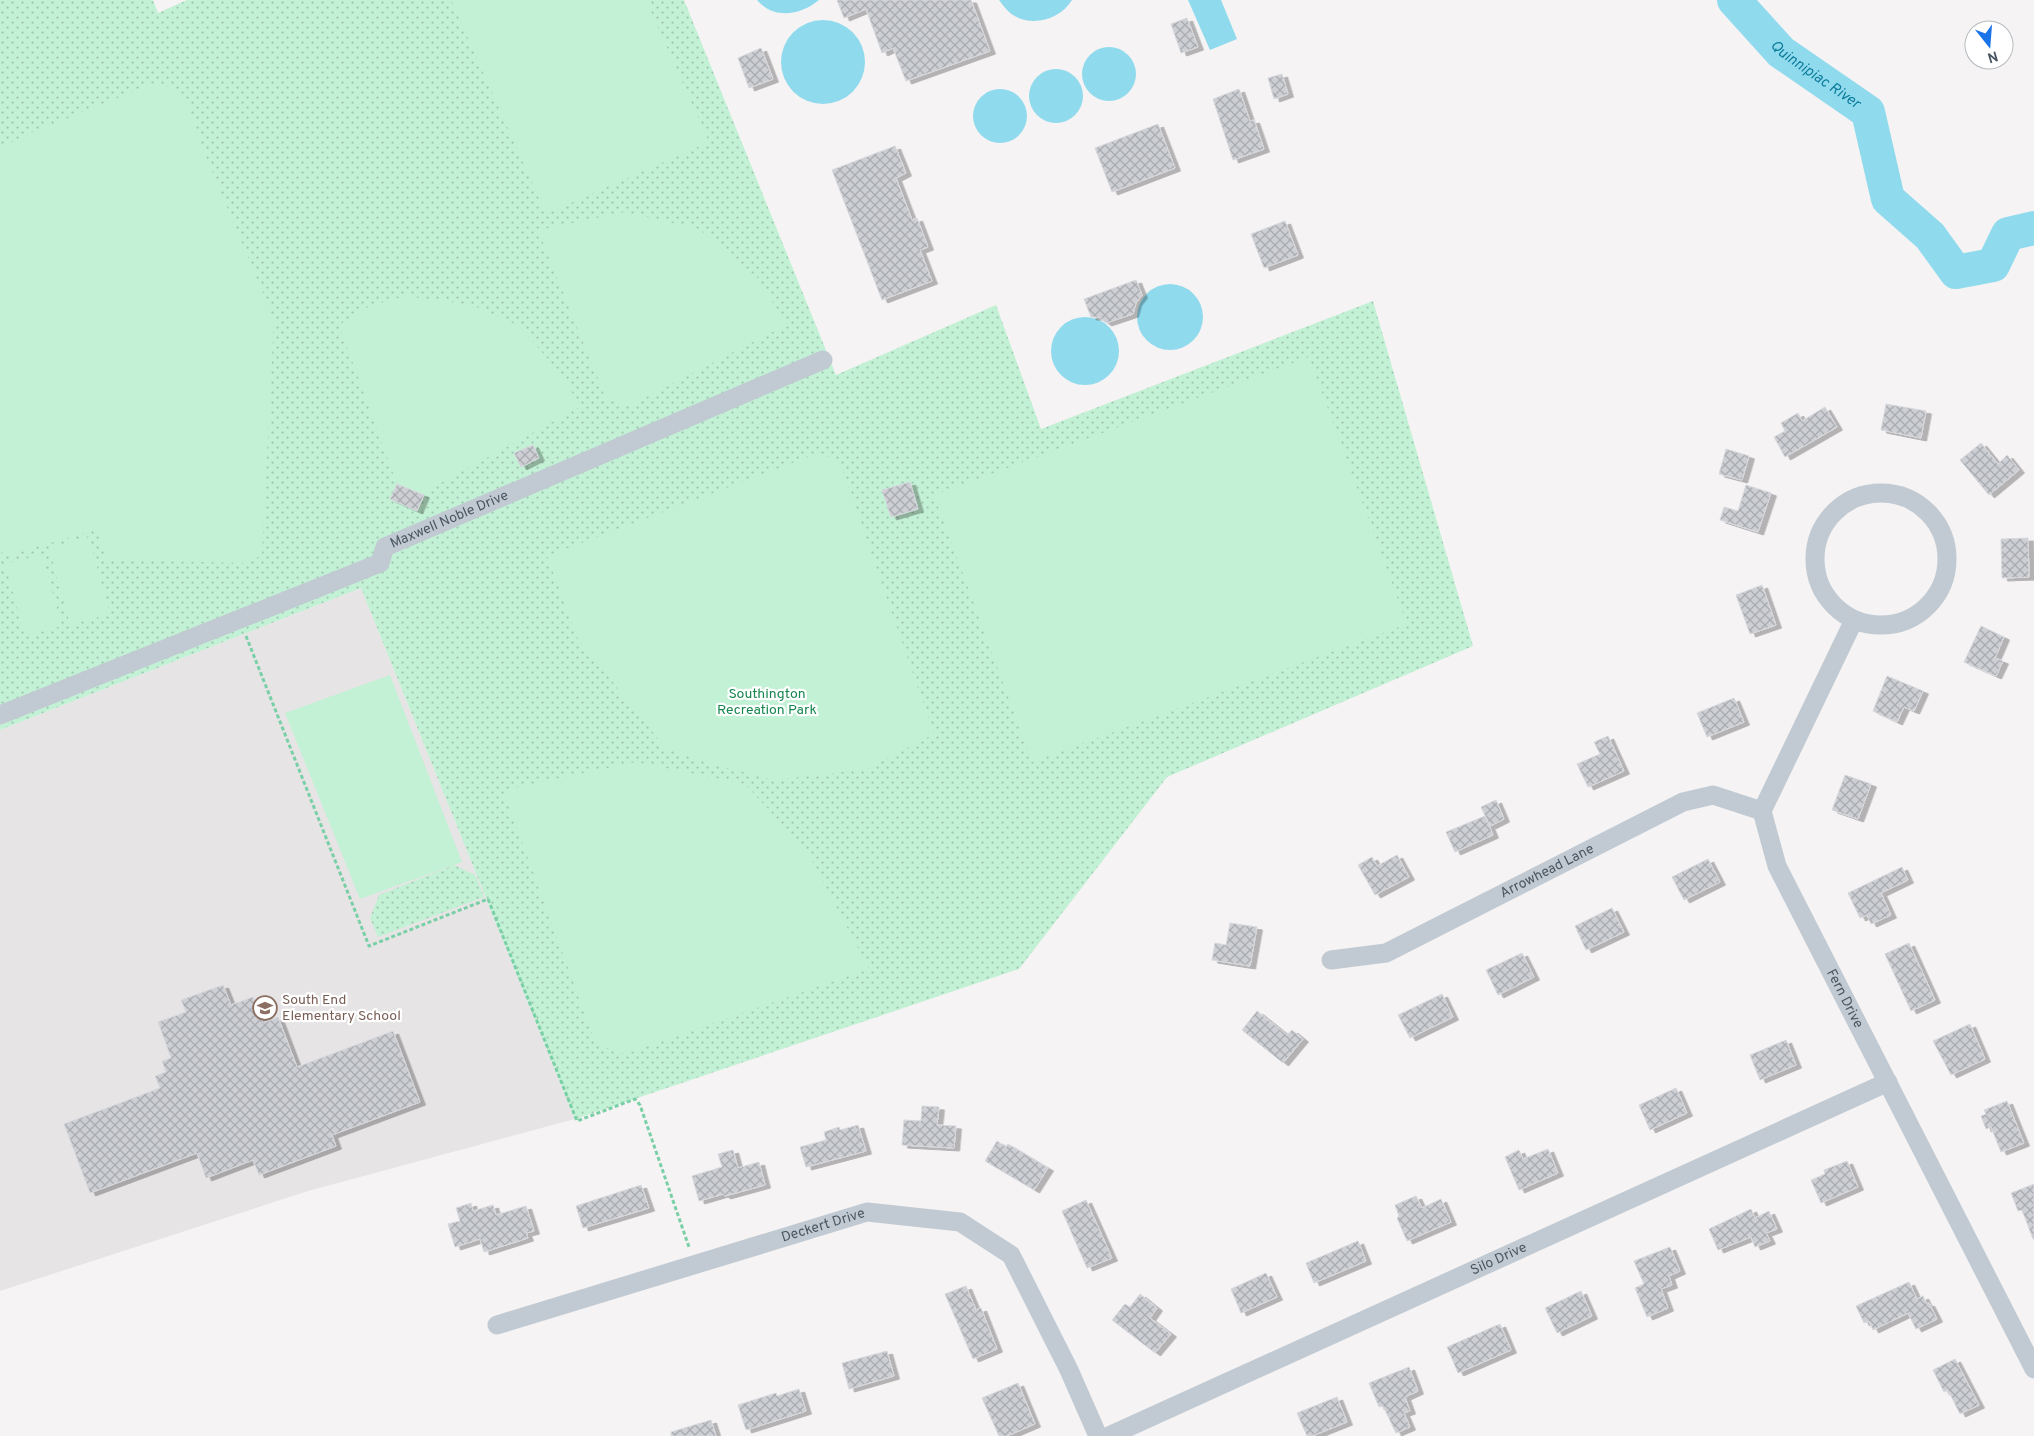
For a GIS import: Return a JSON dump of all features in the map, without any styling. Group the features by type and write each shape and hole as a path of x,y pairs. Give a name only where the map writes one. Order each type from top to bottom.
{"street":[{"name":"Maxwell Noble Drive","path":"0,716 380,563 385,547 823,360"},
{"path":"1883,492 1908,497 1930,513 1944,535 1948,560 1943,586 1928,607 1905,621 1880,626 1854,620 1832,605 1819,583 1814,557 1820,531 1835,510 1857,496 1883,492"},
{"path":"1762,811 1854,620"},
{"name":"Arrowhead Lane","path":"1331,960 1386,953 1683,802 1713,794 1762,811"},
{"name":"Fern Drive","path":"1762,811 1777,866 2034,1369"},
{"name":"Silo Drive","path":"1109,1436 1888,1082"},
{"name":"Deckert Drive","path":"497,1325 867,1212 960,1222 1011,1255 1069,1370 1098,1436"}],"path":[{"path":"239,620 369,946 488,899 577,1121 635,1099 640,1105 695,1265"}],"shaded area":[{"name":"South End Elementary School","path":"361,588 575,1119 308,1191 0,1291 0,730"}],"green space":[{"name":"Southington Recreation Park","path":"0,0 153,0 158,13 187,0 684,0 836,375 996,305 1041,429 1373,301 1473,646 1167,777 1019,969 575,1119 361,588 0,730"},
{"path":"451,0 646,0 709,142 546,214"},
{"path":"154,83 180,90 189,107 203,149 274,320 262,554 250,563 106,560 97,529 4,557 0,547 0,148 33,132"},
{"path":"625,212 699,229 759,279 786,325 629,406 606,399 538,230"},
{"path":"405,296 472,305 519,326 563,376 580,407 441,483 424,495 397,484 339,325 370,306"},
{"path":"1309,357 1407,624 1032,762 934,495"},
{"path":"816,454 839,460 934,734 867,769 775,780 708,763 666,749 577,637 547,556"},
{"path":"89,537 110,614 70,625 49,548"},
{"path":"42,554 62,626 25,636 5,564"},
{"path":"390,675 462,862 360,899 285,713"},
{"path":"636,762 745,784 807,851 869,969 625,1054 596,1044 503,790"},
{"path":"454,865 475,875 484,897 378,937 370,918 379,895"}],"water":[{"path":"757,0 819,0 796,12 779,13 771,11"},
{"path":"999,0 1072,0 1060,13 1044,20 1035,21 1017,17 1009,12"},
{"path":"1188,0 1221,0 1237,39 1210,50"},
{"path":"823,20 839,23 853,32 862,46 865,62 862,78 853,92 839,101 823,104 807,101 793,92 784,78 781,62 784,46 793,32 807,23"},
{"path":"1109,47 1119,49 1128,55 1134,64 1136,74 1134,84 1128,93 1119,99 1109,101 1099,99 1090,93 1084,84 1082,74 1084,64 1090,55 1099,49"},
{"path":"1056,69 1066,71 1075,77 1081,86 1083,96 1081,106 1075,115 1066,121 1056,123 1046,121 1037,115 1031,106 1029,96 1031,86 1037,77 1046,71"},
{"path":"1000,89 1010,91 1019,97 1025,106 1027,116 1025,126 1019,135 1010,141 1000,143 990,141 981,135 975,126 973,116 975,106 981,97 990,91"},
{"path":"1170,284 1182,287 1193,294 1200,305 1203,317 1200,329 1193,340 1182,347 1170,350 1158,347 1147,340 1140,329 1137,317 1140,305 1147,294 1158,287"},
{"path":"1085,317 1098,320 1109,327 1116,338 1119,351 1116,364 1109,375 1098,382 1085,385 1072,382 1061,375 1054,364 1051,351 1054,338 1061,327 1072,320"}],"building":[{"path":"837,0 971,0 990,51 906,81 893,48 882,53 866,9 844,18"},
{"path":"1187,18 1198,47 1181,53 1171,24"},
{"path":"761,48 773,79 749,88 738,58"},
{"path":"1282,74 1288,94 1274,99 1268,78"},
{"path":"1239,89 1250,121 1254,120 1264,149 1233,160 1213,99"},
{"path":"1158,124 1175,168 1112,192 1095,148"},
{"path":"895,146 906,173 896,178 912,220 917,218 928,247 920,250 932,281 882,300 832,170"},
{"path":"1285,221 1298,255 1264,268 1251,234"},
{"path":"1136,280 1142,295 1136,303 1133,314 1106,323 1099,317 1091,317 1084,299"},
{"path":"1886,404 1926,411 1921,438 1881,430"},
{"path":"1825,407 1837,427 1785,457 1774,437 1785,431 1781,423 1798,413 1802,421"},
{"path":"1981,443 1998,464 2007,455 2019,470 1989,495 1960,460"},
{"path":"533,445 539,458 521,467 514,453"},
{"path":"1726,449 1749,456 1742,480 1719,474"},
{"path":"910,482 918,509 891,517 882,490"},
{"path":"397,484 424,495 417,511 390,499"},
{"path":"1746,485 1771,493 1758,532 1720,520 1724,507 1738,511"},
{"path":"2028,538 2029,577 2002,578 2001,539"},
{"path":"1762,585 1776,625 1750,634 1736,595"},
{"path":"1981,626 2004,637 1995,658 2003,661 1996,676 1964,662"},
{"path":"1887,676 1923,691 1914,711 1904,707 1897,722 1873,711"},
{"path":"1734,698 1744,722 1707,737 1697,713"},
{"path":"1608,736 1624,771 1588,787 1577,764 1600,754 1594,742"},
{"path":"1845,775 1871,784 1858,819 1832,810"},
{"path":"1496,800 1504,819 1490,826 1481,807"},
{"path":"1485,816 1493,835 1455,852 1446,832"},
{"path":"1397,855 1409,877 1375,895 1358,865 1372,857 1377,866"},
{"path":"1708,859 1720,882 1684,900 1672,877"},
{"path":"1902,867 1908,880 1881,893 1891,915 1871,924 1867,915 1860,918 1848,893"},
{"path":"1612,908 1624,932 1586,950 1575,926"},
{"path":"1230,923 1257,927 1250,966 1212,960 1215,943 1226,945"},
{"path":"1909,943 1935,1000 1911,1011 1885,954"},
{"path":"1522,953 1534,977 1498,995 1486,970"},
{"path":"223,985 231,1005 253,997 263,1023 278,1017 297,1067 393,1031 420,1102 332,1135 336,1146 259,1175 253,1160 206,1178 197,1153 90,1193 64,1124 160,1088 155,1076 166,1072 162,1061 171,1058 158,1022 186,1012 181,1000"},
{"path":"1442,994 1453,1017 1410,1038 1398,1015"},
{"path":"1257,1011 1287,1035 1292,1030 1303,1039 1283,1063 1242,1030"},
{"path":"1970,1024 1985,1059 1951,1075 1933,1041"},
{"path":"1786,1040 1796,1065 1760,1080 1750,1055"},
{"path":"1676,1088 1687,1113 1650,1130 1639,1105"},
{"path":"2007,1101 2024,1143 2001,1152 1991,1127 1986,1129 1981,1116 1986,1114 1984,1110"},
{"path":"922,1106 939,1107 937,1125 956,1126 954,1148 902,1145 904,1120 921,1121"},
{"path":"858,1125 866,1151 806,1167 800,1147 826,1140 824,1132 839,1127 840,1130"},
{"path":"997,1141 1006,1147 1008,1144 1048,1168 1034,1190 985,1161"},
{"path":"1548,1149 1558,1173 1519,1190 1505,1157 1519,1150 1523,1159"},
{"path":"733,1150 738,1168 759,1162 765,1185 699,1201 692,1176 722,1167 718,1154"},
{"path":"1847,1161 1858,1187 1821,1203 1811,1180 1825,1174 1824,1170"},
{"path":"2034,1184 2033,1239 2022,1210 2018,1211 2011,1193"},
{"path":"641,1185 649,1208 583,1228 576,1206"},
{"path":"1416,1196 1422,1208 1441,1199 1451,1222 1407,1241 1397,1218 1399,1216 1395,1205"},
{"path":"1086,1200 1112,1258 1087,1268 1062,1211"},
{"path":"471,1203 473,1211 493,1205 496,1215 526,1206 534,1231 526,1233 528,1238 484,1252 480,1239 455,1247 448,1224 460,1221 456,1208"},
{"path":"1751,1209 1755,1218 1769,1211 1777,1229 1766,1233 1770,1241 1755,1247 1751,1237 1718,1250 1709,1229"},
{"path":"1358,1241 1366,1261 1314,1283 1306,1263"},
{"path":"1670,1247 1680,1271 1669,1276 1672,1285 1661,1289 1668,1308 1647,1317 1635,1288 1644,1284 1634,1261"},
{"path":"1266,1273 1277,1297 1241,1313 1231,1289"},
{"path":"1909,1282 1917,1299 1923,1296 1937,1319 1916,1329 1908,1313 1873,1330 1869,1321 1864,1323 1856,1306"},
{"path":"966,1286 976,1310 981,1308 997,1349 973,1359 945,1294"},
{"path":"1581,1291 1592,1316 1557,1333 1545,1308"},
{"path":"1140,1294 1157,1308 1150,1318 1171,1334 1155,1353 1112,1320 1125,1304 1130,1307"},
{"path":"1500,1324 1511,1350 1458,1373 1447,1347"},
{"path":"887,1351 894,1376 849,1389 842,1363"},
{"path":"1955,1359 1979,1405 1960,1414 1948,1390 1944,1392 1933,1370"},
{"path":"1409,1367 1418,1391 1405,1397 1410,1411 1404,1413 1410,1427 1396,1433 1383,1406 1379,1407 1369,1383"},
{"path":"1018,1383 1035,1424 1007,1436 999,1436 982,1398"},
{"path":"799,1389 806,1411 746,1430 738,1405 776,1393 777,1396"},
{"path":"1337,1397 1347,1422 1312,1436 1307,1436 1297,1413"},
{"path":"711,1420 716,1436 671,1436 671,1432"}],"waterway":[{"name":"Quinnipiac River","path":"1734,0 1781,52 1868,112 1888,199 1930,236 1956,272 1993,265 2008,234 2034,228"}],"place":[{"name":"South End Elementary School","path":"265,1008"}]}
